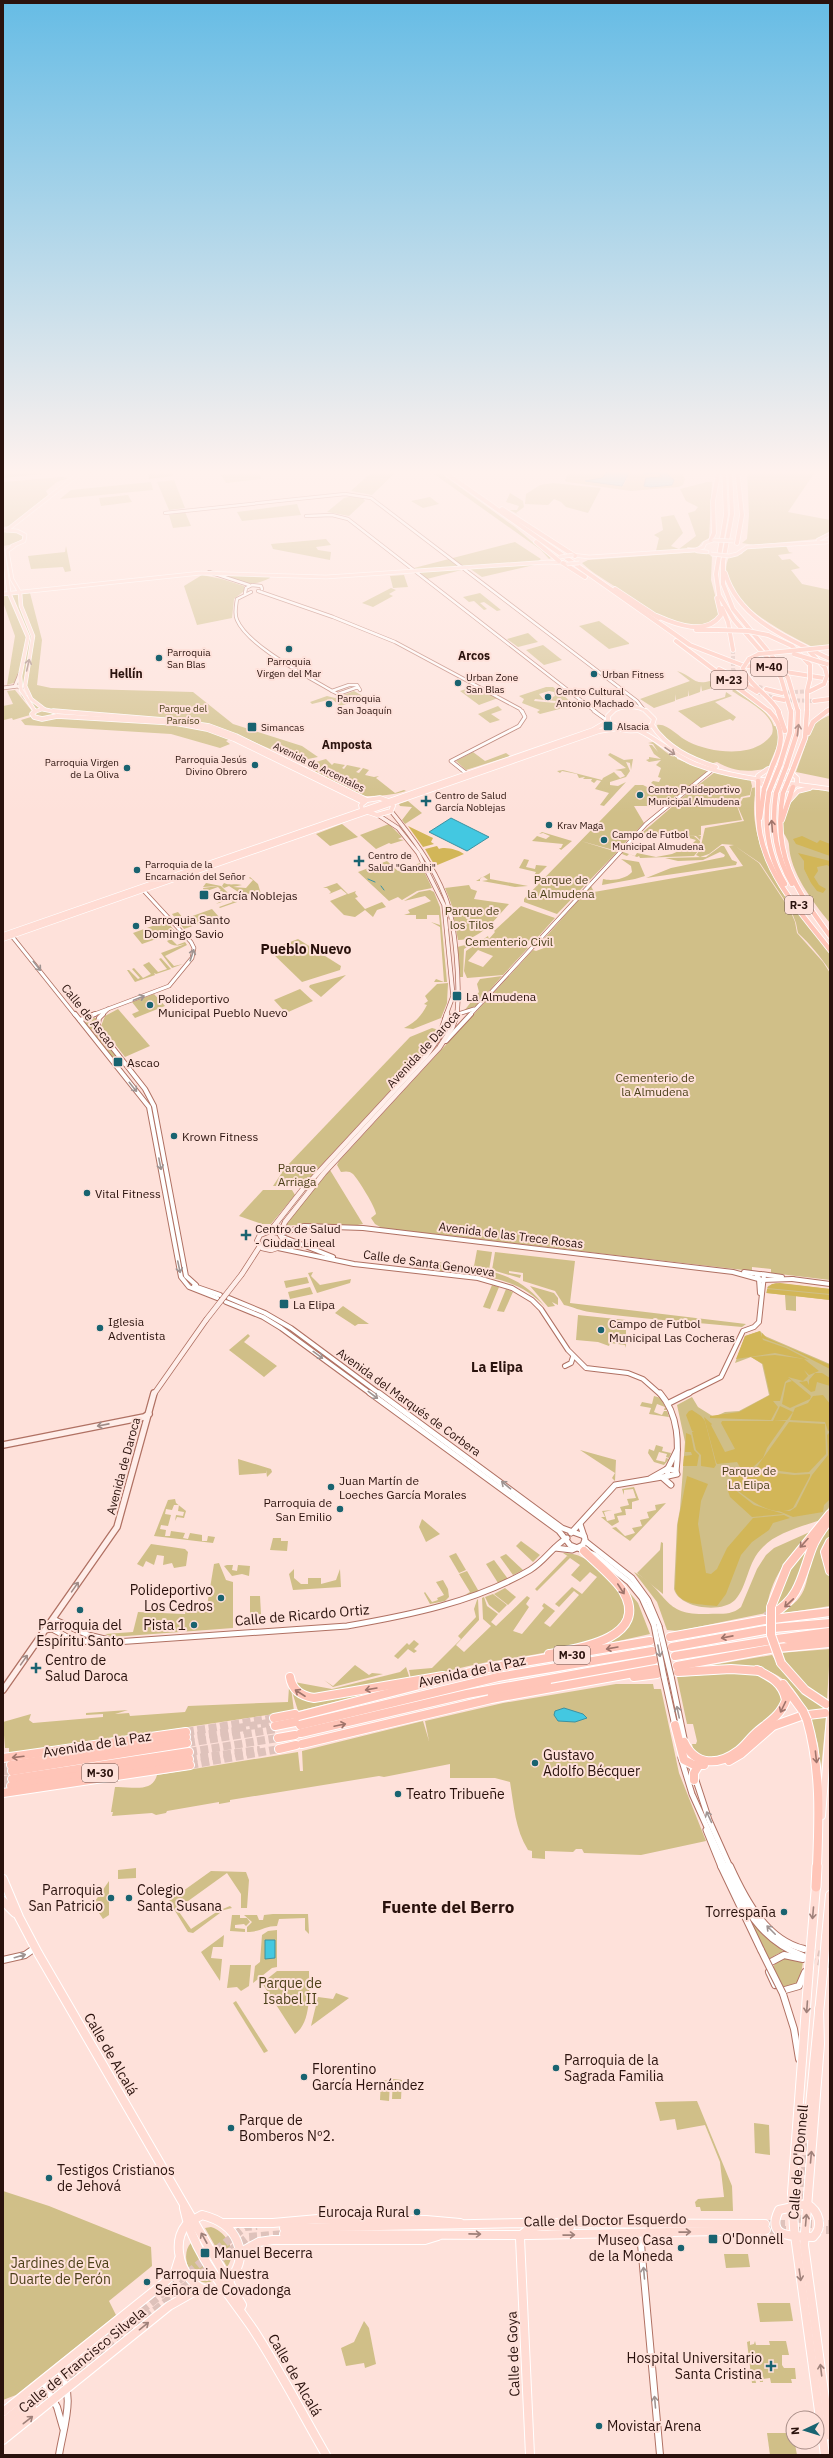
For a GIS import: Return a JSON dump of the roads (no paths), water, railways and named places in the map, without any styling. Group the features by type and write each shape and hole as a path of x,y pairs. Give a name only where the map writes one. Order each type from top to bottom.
{"highway":[{"path":"594,584 618,600"},
{"name":"M-23","path":"599,584 618,600 765,707 779,724 782,732 781,748 773,765 761,810 761,829 770,866 789,897 830,950"},
{"name":"M-40","path":"600,584 674,636 707,653 766,670 830,679"},
{"name":"M-40","path":"608,584 683,637 710,650 757,665 830,676"},
{"path":"657,616 684,625 710,624 717,621 721,615 714,584"},
{"name":"R-3","path":"717,584 721,598 734,620 769,660 781,678 789,699 792,720 789,740 780,765 766,791 765,820 773,860 793,897 830,946"},
{"name":"R-3","path":"724,584 727,598 741,620 778,662 788,678 797,702 799,728 776,793 772,818 774,842 785,873 800,895"},
{"name":"R-3","path":"729,584 734,597 756,618 791,639 827,666"},
{"path":"615,589 657,616 680,627 748,631 768,635 791,646 801,653 810,665 810,679 806,691 807,725 802,747"},
{"path":"717,598 728,622 733,650"},
{"path":"791,639 830,659"},
{"path":"781,748 785,730 781,715 769,697 746,676 742,668 749,659 759,654 806,651 830,647"},
{"path":"774,652 799,655 827,666 827,676 824,684 810,691"},
{"path":"692,653 757,692"},
{"path":"766,690 782,693"},
{"path":"774,698 784,700"},
{"path":"814,701 830,699"},
{"path":"830,709 818,717 811,726 783,794 778,822 779,835 785,859 800,895 830,936"},
{"path":"811,726 818,719 830,713"},
{"path":"758,778 757,822 762,844 770,866"},
{"path":"779,835 785,806 796,784"},
{"path":"826,1704 801,1686 782,1663 770,1635 778,1579 786,1565 830,1514"},
{"path":"773,1613 785,1607 799,1592 816,1540 830,1519"},
{"path":"830,1542 825,1548 824,1556 830,1571"},
{"path":"493,1667 595,1644 609,1639 622,1628 628,1616 629,1608 624,1591 584,1551"},
{"path":"773,1613 830,1612"},
{"path":"670,1637 765,1618"},
{"path":"774,1628 830,1623"},
{"path":"672,1647 765,1630"},
{"path":"829,1641 796,1641 779,1639 830,1632"},
{"name":"M-30","path":"297,1722 317,1711 482,1669 650,1640"},
{"path":"675,1656 768,1641"},
{"path":"778,1648 829,1641"},
{"name":"Avenida de la Paz","path":"652,1650 498,1677 346,1714 297,1722 275,1724 297,1722 467,1694 654,1660"},
{"path":"675,1671 770,1650"},
{"path":"675,1671 731,1668 757,1670 778,1679 793,1695 805,1715 816,1751 818,1775 816,1887"},
{"path":"290,1677 297,1692 314,1698 482,1669"},
{"path":"684,1742 690,1755 698,1761 719,1760 739,1750 758,1731 779,1715 786,1700 782,1687 774,1679 757,1670"},
{"path":"279,1749 491,1699 575,1684 659,1674"},
{"path":"390,1723 419,1713 559,1680 567,1675"},
{"path":"674,1726 683,1758 689,1763 699,1765 732,1760 770,1728 787,1720 805,1715 828,1716"},
{"name":"Avenida de la Paz","path":"278,1738 297,1722"},
{"name":"Avenida de la Paz","path":"3,1758 186,1737 12,1775"},
{"name":"Avenida de la Paz","path":"12,1775 152,1758 189,1758"},
{"path":"3,1793 189,1758"},
{"name":"M-30","path":"12,1775 189,1758"},
{"path":"694,1780 694,1773 699,1765"}],"main road":[{"path":"8,584 11,597 28,637 16,687"},
{"path":"15,584 19,590 21,596 21,606 33,636 24,681 21,688"},
{"path":"19,590 86,584"},
{"path":"3,593 9,591 86,584"},
{"path":"11,597 21,596"},
{"path":"20,674 21,688 35,711 44,709"},
{"path":"24,681 27,693"},
{"path":"3,689 16,687 21,688 40,708 44,709"},
{"path":"364,811 365,801 377,798 391,802 466,773 598,728 608,721 609,714 616,709 630,707 644,710 653,716 652,725 659,736 696,760 758,778 772,789 784,790 796,784 830,788"},
{"name":"Avenida de Arcentales","path":"44,709 54,712 198,724 225,731 302,766 365,801"},
{"name":"Avenida de Arcentales","path":"35,711 32,715 36,718 50,717 196,726 220,733 365,801"},
{"path":"50,717 54,712"},
{"path":"608,721 618,728"},
{"path":"638,730 652,725"},
{"path":"11,935 43,921 115,900 241,852 440,787 603,730 618,728 638,730 649,735 684,760 713,770 823,788"},
{"path":"273,758 302,766"},
{"path":"758,778 768,769 782,769 793,774 796,784"},
{"path":"440,787 466,776 466,773"},
{"path":"785,806 798,791 830,788"},
{"path":"391,802 391,811 426,859 447,902 458,995 457,1015 442,1044"},
{"path":"3,937 250,853 341,817 364,811 378,815 398,828 407,838 424,863 442,900 453,996 445,1019"},
{"path":"378,815 391,811"},
{"path":"241,852 250,853"},
{"name":"Avenida de Daroca","path":"270,1231 303,1189 426,1056 439,1037 445,1019"},
{"name":"Avenida de Daroca","path":"281,1235 280,1226 308,1189 442,1044"},
{"path":"270,1231 281,1235 283,1243 278,1248 265,1249 260,1246 257,1241 259,1236 270,1231"},
{"name":"Avenida de Daroca","path":"3,1690 120,1520 155,1390 242,1274 260,1246"},
{"name":"Avenida de Daroca","path":"247,1267 265,1249"},
{"path":"3,1445 141,1418 149,1414"},
{"path":"141,1418 147,1421"},
{"name":"Calle de O'Donnell","path":"825,2455 795,2237 792,2193 828,1716"},
{"name":"Calle de Alcalá","path":"3,1879 17,1916 183,2205 215,2277 226,2285 236,2308 240,2309 326,2455"},
{"name":"Calle de O'Donnell","path":"807,2136 818,2009 824,1972 830,1895"},
{"name":"Calle de Alcalá","path":"3,1901 17,1916"},
{"name":"Calle de O'Donnell","path":"818,2009 821,2022 820,2044 804,2237 830,2436"},
{"path":"807,2204 814,2207 816,2211 819,2228 813,2237 795,2237 780,2234 775,2223 779,2210 807,2204"},
{"name":"Calle del Doctor Esquerdo","path":"190,2220 211,2216 225,2223 273,2223 307,2219 453,2221 467,2224"},
{"path":"190,2220 180,2240 179,2259 186,2276 199,2289 209,2292 226,2285 238,2266 241,2252 231,2230 225,2223"},
{"name":"Calle del Doctor Esquerdo","path":"633,2223 766,2227 640,2233 530,2235 284,2231 467,2224 581,2224 633,2223"},
{"path":"521,2235 529,2228 575,2226 581,2224"},
{"name":"Calle del Doctor Esquerdo","path":"241,2252 259,2242 273,2240 425,2240 443,2234"},
{"name":"Calle de Goya","path":"521,2235 530,2455"},
{"path":"522,2253 524,2241 530,2235"},
{"name":"Calle de Francisco Silvela","path":"4,2410 43,2382 164,2283 175,2272 179,2259"},
{"name":"Calle de Francisco Silvela","path":"3,2440 169,2306 199,2289"},
{"name":"Calle de Francisco Silvela","path":"3,2422 31,2404 3,2431"}],"street":[{"path":"242,584 251,592 263,591 359,626 404,646 511,703 523,712 524,719 519,726 451,761 466,773"},
{"path":"428,584 583,705 608,721"},
{"path":"485,584 639,703 644,710"},
{"path":"263,591 259,585 247,589 237,599 235,614 238,623 271,654 333,690 336,694 354,689 360,690 353,684 333,690"},
{"name":"Avenida de Daroca","path":"442,1044 646,824 713,770"},
{"path":"80,1020 169,986 190,960 194,948 191,941 142,889"},
{"name":"Calle de Ascao","path":"11,935 148,1105 150,1112"},
{"name":"Avenida de Daroca","path":"445,1019 472,1010 478,1005"},
{"name":"Calle de Ascao","path":"108,1009 98,1020 98,1031 146,1091 155,1109 186,1276 196,1286"},
{"path":"150,1112 153,1112 157,1119"},
{"path":"150,1112 182,1280 188,1286 219,1297"},
{"path":"154,1136 158,1146 162,1147"},
{"path":"162,1178 166,1179 170,1188"},
{"path":"165,1192 169,1200 173,1202"},
{"name":"Avenida de las Trece Rosas","path":"281,1235 304,1226 365,1228 733,1272 758,1277 830,1284"},
{"path":"171,1227 175,1229 179,1238"},
{"name":"Calle de Santa Genoveva","path":"281,1235 343,1260"},
{"path":"174,1242 178,1251 182,1252"},
{"name":"Calle de Santa Genoveva","path":"278,1248 343,1260 493,1282 515,1288 532,1298 542,1308 559,1340 573,1357 586,1368 620,1371 642,1378 656,1387 669,1403"},
{"path":"758,1277 761,1296"},
{"path":"765,1277 761,1296 759,1322 741,1333 724,1374 710,1384 669,1403 679,1443 676,1472 674,1476 615,1485 567,1538 569,1544 595,1555 629,1582 642,1598 656,1625 659,1674 674,1726 686,1781 704,1822 737,1892 759,1926 771,1940 786,1950 803,1957 784,1955 771,1962"},
{"path":"182,1280 196,1286 201,1290"},
{"name":"Avenida del Marqués de Corbera","path":"567,1538 283,1330 263,1317 228,1300 266,1313 299,1334 500,1480 554,1522 572,1532"},
{"path":"283,1330 294,1335 299,1334"},
{"path":"565,1366 571,1362 573,1357"},
{"path":"668,1476 666,1472 674,1458 679,1443"},
{"path":"646,1480 668,1469 674,1469 676,1472"},
{"path":"658,1478 666,1479 671,1485"},
{"path":"555,1548 570,1550 583,1545 584,1539 580,1524"},
{"path":"572,1532 578,1532 584,1539 632,1577 647,1597 656,1625 675,1671 684,1742 694,1780 708,1816 754,1909 774,1934 786,1943 804,1949"},
{"name":"Calle de Ricardo Ortiz","path":"44,1630 52,1629 66,1638 90,1643 284,1631 347,1626 376,1621 486,1593 524,1574 555,1548 558,1543 567,1538"},
{"name":"Calle de Ricardo Ortiz","path":"53,1619 89,1635 114,1641"},
{"name":"Calle de O'Donnell","path":"704,1822 727,1881 761,1950 784,1992 794,2029 801,2081"},
{"path":"826,1937 830,1927"},
{"path":"3,1960 24,1955 35,1948"},
{"path":"784,1992 800,1986 808,1968"},
{"path":"769,1972 775,1985"},
{"path":"633,2223 640,2233 660,2455"},
{"path":"58,2370 68,2388 68,2409 65,2425 62,2428"},
{"path":"43,2382 57,2407 62,2428 60,2455"}],"water":[{"path":"451,818 489,837 467,851 429,832"},
{"path":"564,1708 583,1714 587,1718 575,1722 558,1721 554,1715 555,1711"},
{"path":"265,1940 275,1940 275,1958 265,1959"}],"waterway":[{"path":"368,879 375,882"},
{"path":"381,886 384,890"}],"tunnel":[{"path":"733,650 733,669 740,681"},
{"path":"747,683 766,689"},
{"path":"782,693 810,691"},
{"path":"757,692 774,698"},
{"path":"784,700 814,701"},
{"path":"765,1616 774,1613"},
{"path":"186,1732 274,1718"},
{"path":"238,1728 274,1722"},
{"path":"187,1743 276,1729"},
{"path":"186,1737 244,1730"},
{"path":"189,1752 278,1738"},
{"path":"190,1765 279,1749"},
{"path":"189,1759 260,1750"},
{"path":"3,1766 11,1765"},
{"path":"3,1771 12,1771"},
{"path":"3,1780 12,1779"},
{"path":"3,1786 11,1786"},
{"path":"809,1951 830,1956"},
{"path":"809,1960 830,1965"},
{"path":"801,2230 807,2136"},
{"path":"765,2224 796,2224"},
{"path":"804,2224 829,2224"},
{"path":"29,2401 245,2227 257,2226"},
{"path":"766,2230 801,2230"},
{"path":"801,2230 801,2235"},
{"path":"801,2230 830,2230"},
{"path":"32,2407 248,2237 284,2234"},
{"path":"828,2433 830,2444"}],"place":[{"name":"Parroquia Virgen del Mar","path":"289,649"},
{"name":"Parroquia San Blas","path":"159,658"},
{"name":"Urban Fitness","path":"594,674"},
{"name":"Urban Zone San Blas","path":"458,683"},
{"name":"Centro Cultural Antonio Machado","path":"548,697"},
{"name":"Parroquia San Joaquín","path":"329,704"},
{"name":"Alsacia","path":"608,726"},
{"name":"Simancas","path":"252,727"},
{"name":"Parroquia Jesús Divino Obrero","path":"255,765"},
{"name":"Parroquia Virgen de La Oliva","path":"127,768"},
{"name":"Centro Polideportivo Municipal Almudena","path":"640,795"},
{"name":"Centro de Salud García Noblejas","path":"426,801"},
{"name":"Krav Maga","path":"549,825"},
{"name":"Campo de Futbol Municipal Almudena","path":"604,840"},
{"name":"Centro de Salud \"Gandhi\"","path":"359,861"},
{"name":"Parroquia de la Encarnación del Señor","path":"137,870"},
{"name":"García Noblejas","path":"204,895"},
{"name":"Parroquia Santo Domingo Savio","path":"136,926"},
{"name":"La Almudena","path":"457,996"},
{"name":"Polideportivo Municipal Pueblo Nuevo","path":"150,1005"},
{"name":"Ascao","path":"118,1062"},
{"name":"Krown Fitness","path":"174,1136"},
{"name":"Vital Fitness","path":"87,1193"},
{"name":"Centro de Salud - Ciudad Lineal","path":"246,1235"},
{"name":"La Elipa","path":"284,1304"},
{"name":"Iglesia Adventista","path":"100,1328"},
{"name":"Campo de Futbol Municipal Las Cocheras","path":"601,1330"},
{"name":"Juan Martín de Loeches García Morales","path":"331,1487"},
{"name":"Parroquia de San Emilio","path":"340,1509"},
{"name":"Polideportivo Los Cedros","path":"221,1598"},
{"name":"Parroquia del Espíritu Santo","path":"80,1610"},
{"name":"Pista 1","path":"194,1625"},
{"name":"Centro de Salud Daroca","path":"36,1668"},
{"name":"Gustavo Adolfo Bécquer","path":"535,1763"},
{"name":"Teatro Tribueñe","path":"398,1794"},
{"name":"Parroquia San Patricio","path":"111,1898"},
{"name":"Colegio Santa Susana","path":"129,1898"},
{"name":"Torrespaña","path":"784,1912"},
{"name":"Parroquia de la Sagrada Familia","path":"556,2068"},
{"name":"Florentino García Hernández","path":"304,2077"},
{"name":"Parque de Bomberos Nº2.","path":"231,2128"},
{"name":"Testigos Cristianos de Jehová","path":"49,2178"},
{"name":"Eurocaja Rural","path":"417,2212"},
{"name":"O'Donnell","path":"713,2239"},
{"name":"Museo Casa de la Moneda","path":"681,2248"},
{"name":"Manuel Becerra","path":"205,2253"},
{"name":"Parroquia Nuestra Señora de Covadonga","path":"147,2282"},
{"name":"Hospital Universitario Santa Cristina","path":"771,2366"},
{"name":"Movistar Arena","path":"599,2426"}],"district":[{"name":"Arcos","path":"474,655"},
{"name":"Hellín","path":"126,673"},
{"name":"Amposta","path":"347,744"},
{"name":"Pueblo Nuevo","path":"306,949"},
{"name":"La Elipa","path":"497,1367"},
{"name":"Fuente del Berro","path":"448,1907"}],"park label":[{"name":"Parque del Paraíso","path":"183,714"},
{"name":"Parque de la Almudena","path":"561,886"},
{"name":"Parque de los Tilos","path":"472,917"},
{"name":"Cementerio Civil","path":"509,941"},
{"name":"Cementerio de la Almudena","path":"655,1084"},
{"name":"Parque Arriaga","path":"297,1174"},
{"name":"Parque de La Elipa","path":"749,1477"},
{"name":"Parque de Isabel II","path":"290,1992"},
{"name":"Jardines de Eva Duarte de Perón","path":"60,2272"}]}
